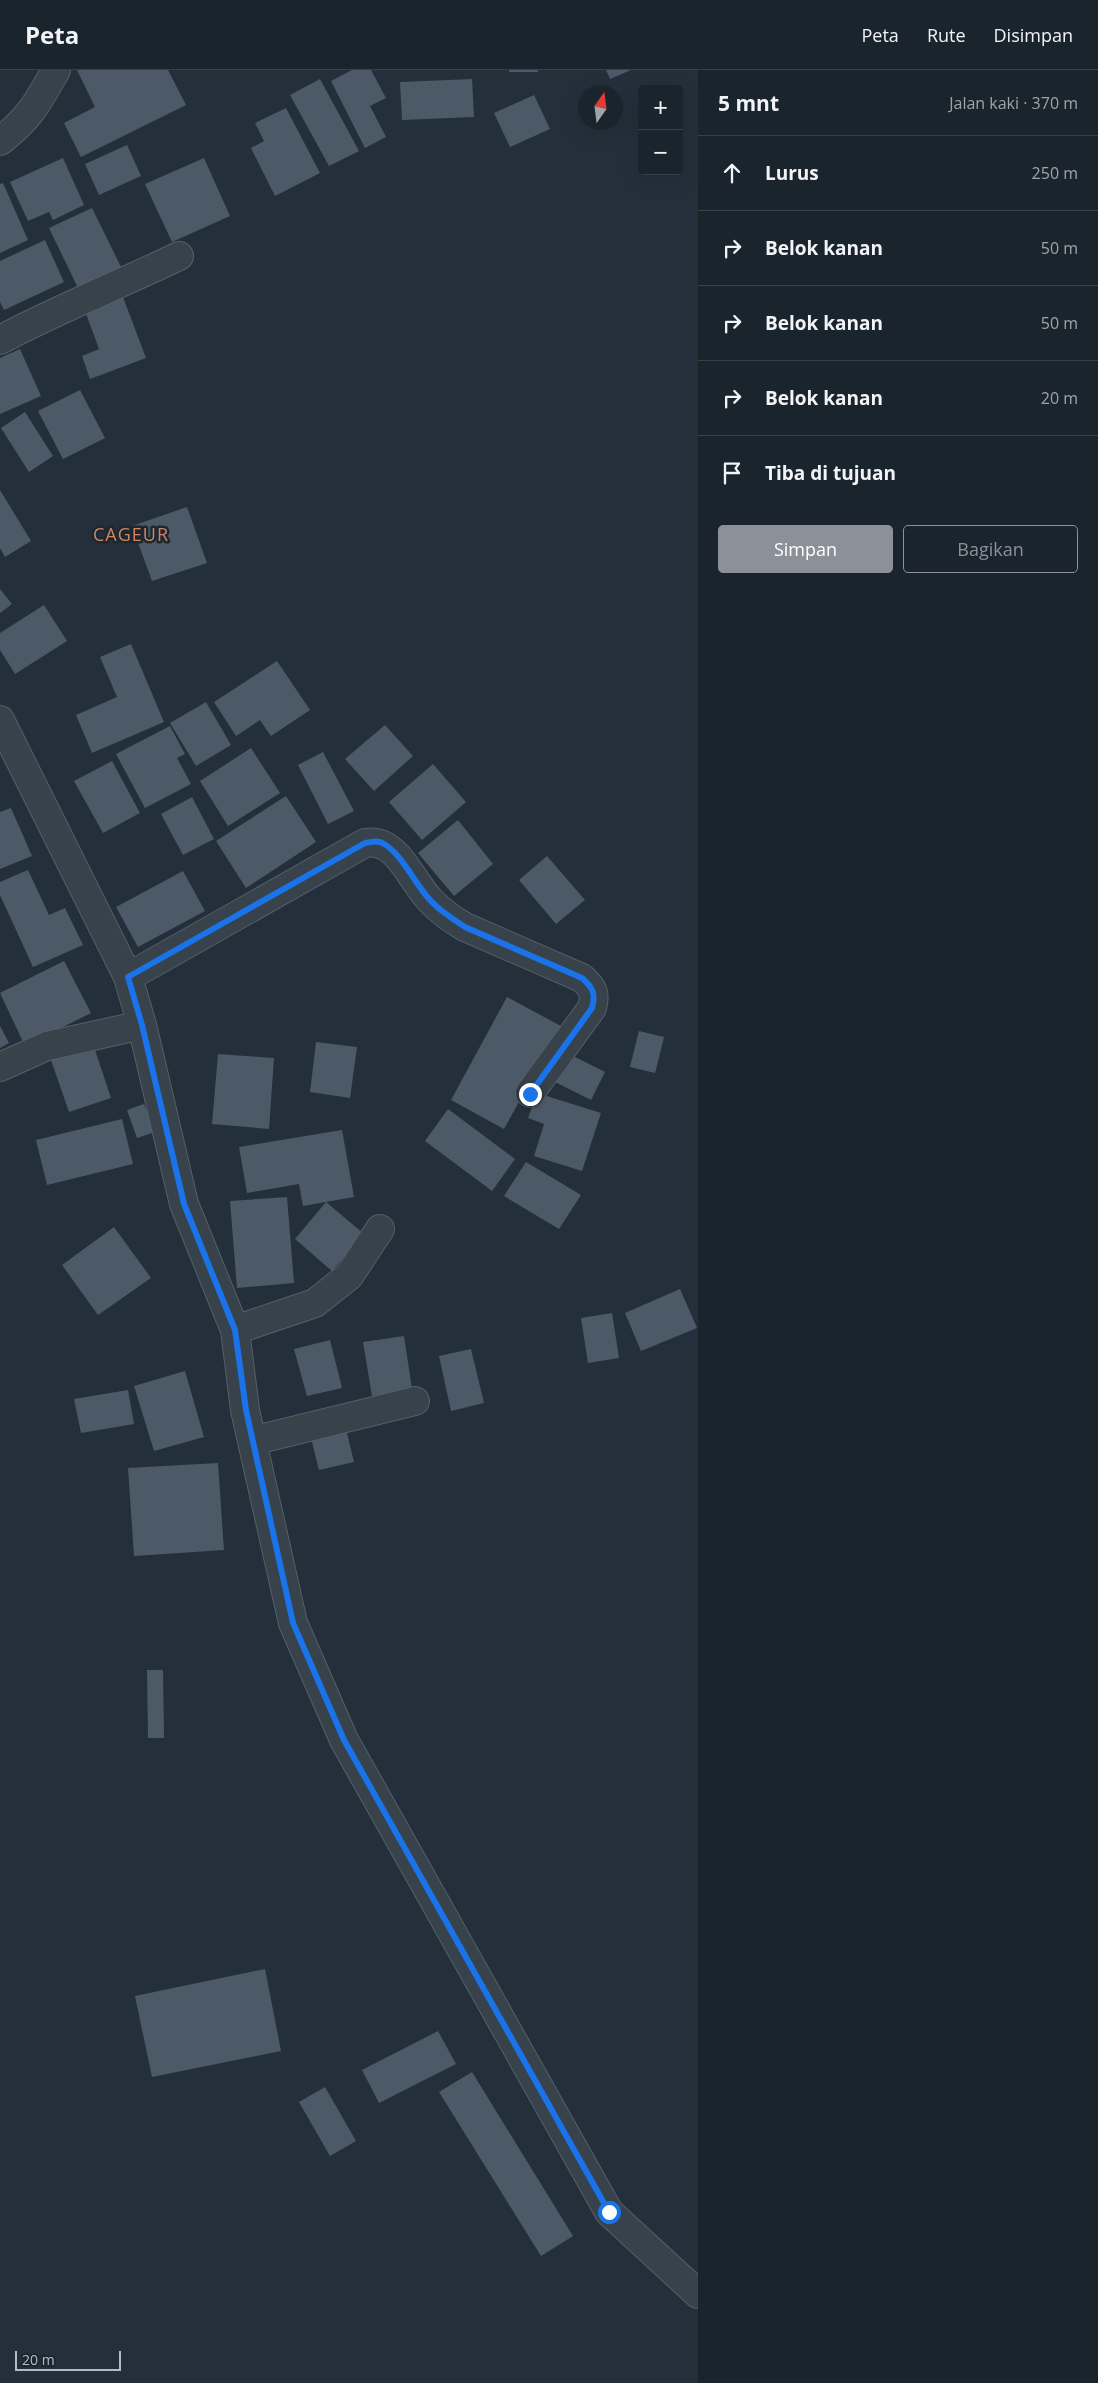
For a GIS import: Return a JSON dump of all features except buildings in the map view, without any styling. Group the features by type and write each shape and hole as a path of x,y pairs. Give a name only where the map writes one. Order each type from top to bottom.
{"street":[{"path":"0,141 21,125 34,108 56,70"},
{"path":"0,340 47,314 120,284 179,256"},
{"path":"0,720 128,977 142,1025 184,1204 235,1330 252,1441 293,1623 344,1740 609,2212 698,2294"},
{"path":"128,977 365,843 375,841 383,843 396,856 430,900 451,919 465,927 582,978 592,987 595,997 592,1008 530,1094"},
{"path":"0,1067 47,1046 142,1025"},
{"path":"235,1330 315,1303 349,1276 380,1228"},
{"path":"252,1441 416,1401"}],"district":[{"name":"CAGEUR","path":"131,535"}],"route":[{"path":"530,1094 592,1008 595,997 592,987 582,978 465,927 451,919 430,900 396,856 383,843 375,841 365,843 128,977 142,1025 184,1204 235,1330 246,1410 293,1623 344,1740 609,2212"}]}
